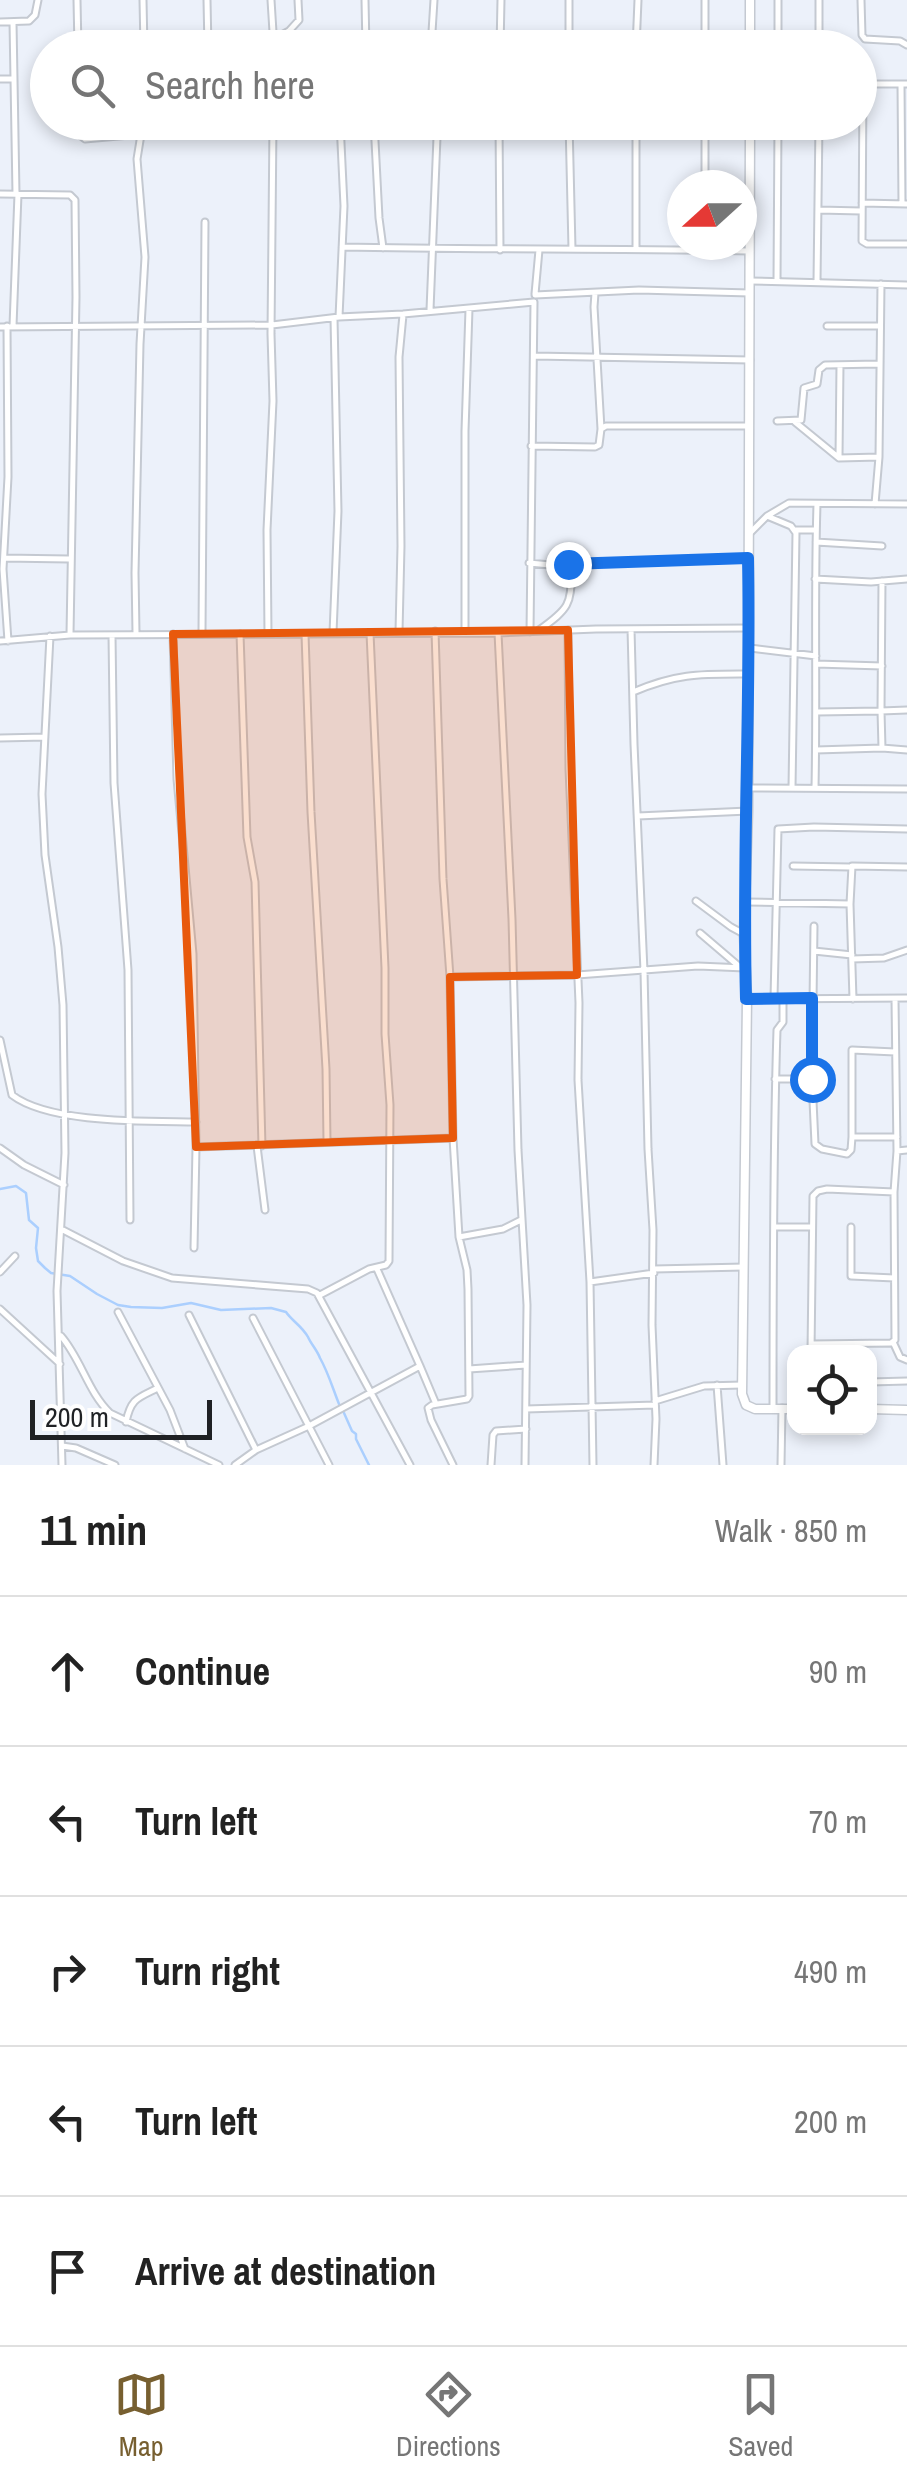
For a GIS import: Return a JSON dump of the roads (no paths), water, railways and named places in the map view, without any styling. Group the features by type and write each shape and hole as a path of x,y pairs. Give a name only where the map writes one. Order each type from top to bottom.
{"street":[{"path":"0,22 25,22 32,18 38,0"},
{"path":"77,0 78,30"},
{"path":"143,0 144,30"},
{"path":"207,0 208,30"},
{"path":"271,0 273,30"},
{"path":"290,30 299,20 298,0"},
{"path":"365,0 366,30"},
{"path":"432,30 434,0"},
{"path":"500,30 501,0"},
{"path":"569,30 570,0"},
{"path":"637,30 638,0"},
{"path":"705,0 705,30"},
{"path":"750,0 750,30"},
{"path":"778,0 778,30"},
{"path":"819,30 820,0"},
{"path":"861,0 862,30"},
{"path":"8,641 3,588 8,477 6,326 17,194 12,22"},
{"path":"877,40 907,46"},
{"path":"0,79 14,80"},
{"path":"862,203 904,204 904,84 877,84"},
{"path":"136,634 144,257 137,159 140,140"},
{"path":"268,634 273,140"},
{"path":"333,632 338,511 337,318 344,206 341,140"},
{"path":"375,140 383,248"},
{"path":"430,310 438,140"},
{"path":"499,140 500,250"},
{"path":"569,140 572,250"},
{"path":"636,140 636,248"},
{"path":"704,170 705,140"},
{"path":"750,140 750,170"},
{"path":"777,281 778,140"},
{"path":"817,282 818,140"},
{"path":"861,140 864,243 907,244"},
{"path":"0,194 74,198 70,634"},
{"path":"818,210 862,212"},
{"path":"202,633 206,222"},
{"path":"342,248 667,248"},
{"path":"534,632 529,563 539,250"},
{"path":"750,260 742,1385 746,1405 755,1409 787,1409"},
{"path":"750,282 907,285"},
{"path":"875,504 881,284"},
{"path":"6,326 272,325 469,309 595,292 750,293"},
{"path":"532,446 599,445 595,292"},
{"path":"465,631 469,309"},
{"path":"398,632 399,357 403,314"},
{"path":"827,326 880,326"},
{"path":"534,356 750,360"},
{"path":"777,420 802,418 804,388 817,384 825,366 879,364"},
{"path":"838,458 840,365"},
{"path":"0,396 8,396"},
{"path":"794,421 838,458 879,457"},
{"path":"601,429 748,426"},
{"path":"748,535 789,502 907,504"},
{"path":"815,788 817,504"},
{"path":"767,516 795,530 816,530"},
{"path":"792,788 795,530"},
{"path":"816,542 882,546"},
{"path":"4,558 70,559"},
{"path":"529,563 748,558"},
{"path":"534,632 563,613 570,602 572,564"},
{"path":"815,579 907,579"},
{"path":"882,580 882,748"},
{"path":"0,642 70,634 748,628"},
{"path":"631,629 654,1271 654,1465"},
{"path":"568,630 578,1080 590,1282 592,1465"},
{"path":"435,632 453,1138 459,1237 466,1270 468,1369 467,1399 428,1408 454,1465"},
{"path":"320,1295 389,1261 390,1140 370,633"},
{"path":"498,633 527,1305 525,1465"},
{"path":"174,634 177,779 192,940 194,1248"},
{"path":"240,634 247,838 255,882 260,1146 265,1210"},
{"path":"305,634 327,1142"},
{"path":"112,635 114,783 128,970 130,1220"},
{"path":"50,636 42,822 61,976 65,1115 57,1291 62,1465"},
{"path":"748,648 882,666"},
{"path":"633,692 683,675 747,674"},
{"path":"817,712 907,710"},
{"path":"0,738 45,737"},
{"path":"816,750 907,750"},
{"path":"748,788 907,789"},
{"path":"638,816 748,811"},
{"path":"774,998 779,828 907,828"},
{"path":"793,866 907,866"},
{"path":"850,868 853,999"},
{"path":"696,900 744,934"},
{"path":"746,902 850,904"},
{"path":"814,926 814,1144 847,1154 851,1150 851,1052 896,1052"},
{"path":"700,933 743,968"},
{"path":"814,951 852,957 892,957 907,950"},
{"path":"450,977 577,975 698,966 743,968"},
{"path":"781,1465 773,1144 776,1030 783,1022 783,998"},
{"path":"895,998 893,1342 900,1356 907,1360"},
{"path":"746,999 907,998"},
{"path":"0,1040 12,1094 45,1111 196,1122"},
{"path":"775,1079 812,1079"},
{"path":"0,1087 10,1087"},
{"path":"852,1137 897,1137"},
{"path":"196,1147 453,1138"},
{"path":"0,1148 24,1166 64,1185"},
{"path":"897,1151 907,1150"},
{"path":"811,1345 813,1196 818,1191 894,1192"},
{"path":"459,1237 502,1229 521,1220"},
{"path":"775,1228 813,1228"},
{"path":"851,1228 851,1276 894,1278"},
{"path":"62,1230 123,1261 172,1278 308,1289 320,1295 410,1465"},
{"path":"896,1231 907,1230"},
{"path":"0,1272 15,1256"},
{"path":"376,1268 436,1404"},
{"path":"590,1282 654,1271 744,1268"},
{"path":"0,1310 60,1364"},
{"path":"118,1312 186,1448"},
{"path":"189,1314 256,1450"},
{"path":"254,1318 328,1465"},
{"path":"59,1334 104,1408 218,1465"},
{"path":"852,1345 893,1342"},
{"path":"468,1369 526,1365"},
{"path":"235,1465 256,1450 420,1366"},
{"path":"877,1382 907,1382"},
{"path":"526,1408 655,1403 716,1384 742,1385"},
{"path":"716,1384 723,1465"},
{"path":"126,1422 134,1400 158,1388"},
{"path":"877,1409 907,1410"},
{"path":"491,1465 496,1430 526,1430"},
{"path":"62,1446 115,1465"}],"waterway":[{"path":"0,1189 16,1186 26,1193 29,1220 38,1228 38,1261 45,1268 70,1276 118,1305 162,1308 191,1303 221,1310 271,1308 286,1312 317,1352 339,1404"},
{"path":"344,1413 369,1465"}]}
